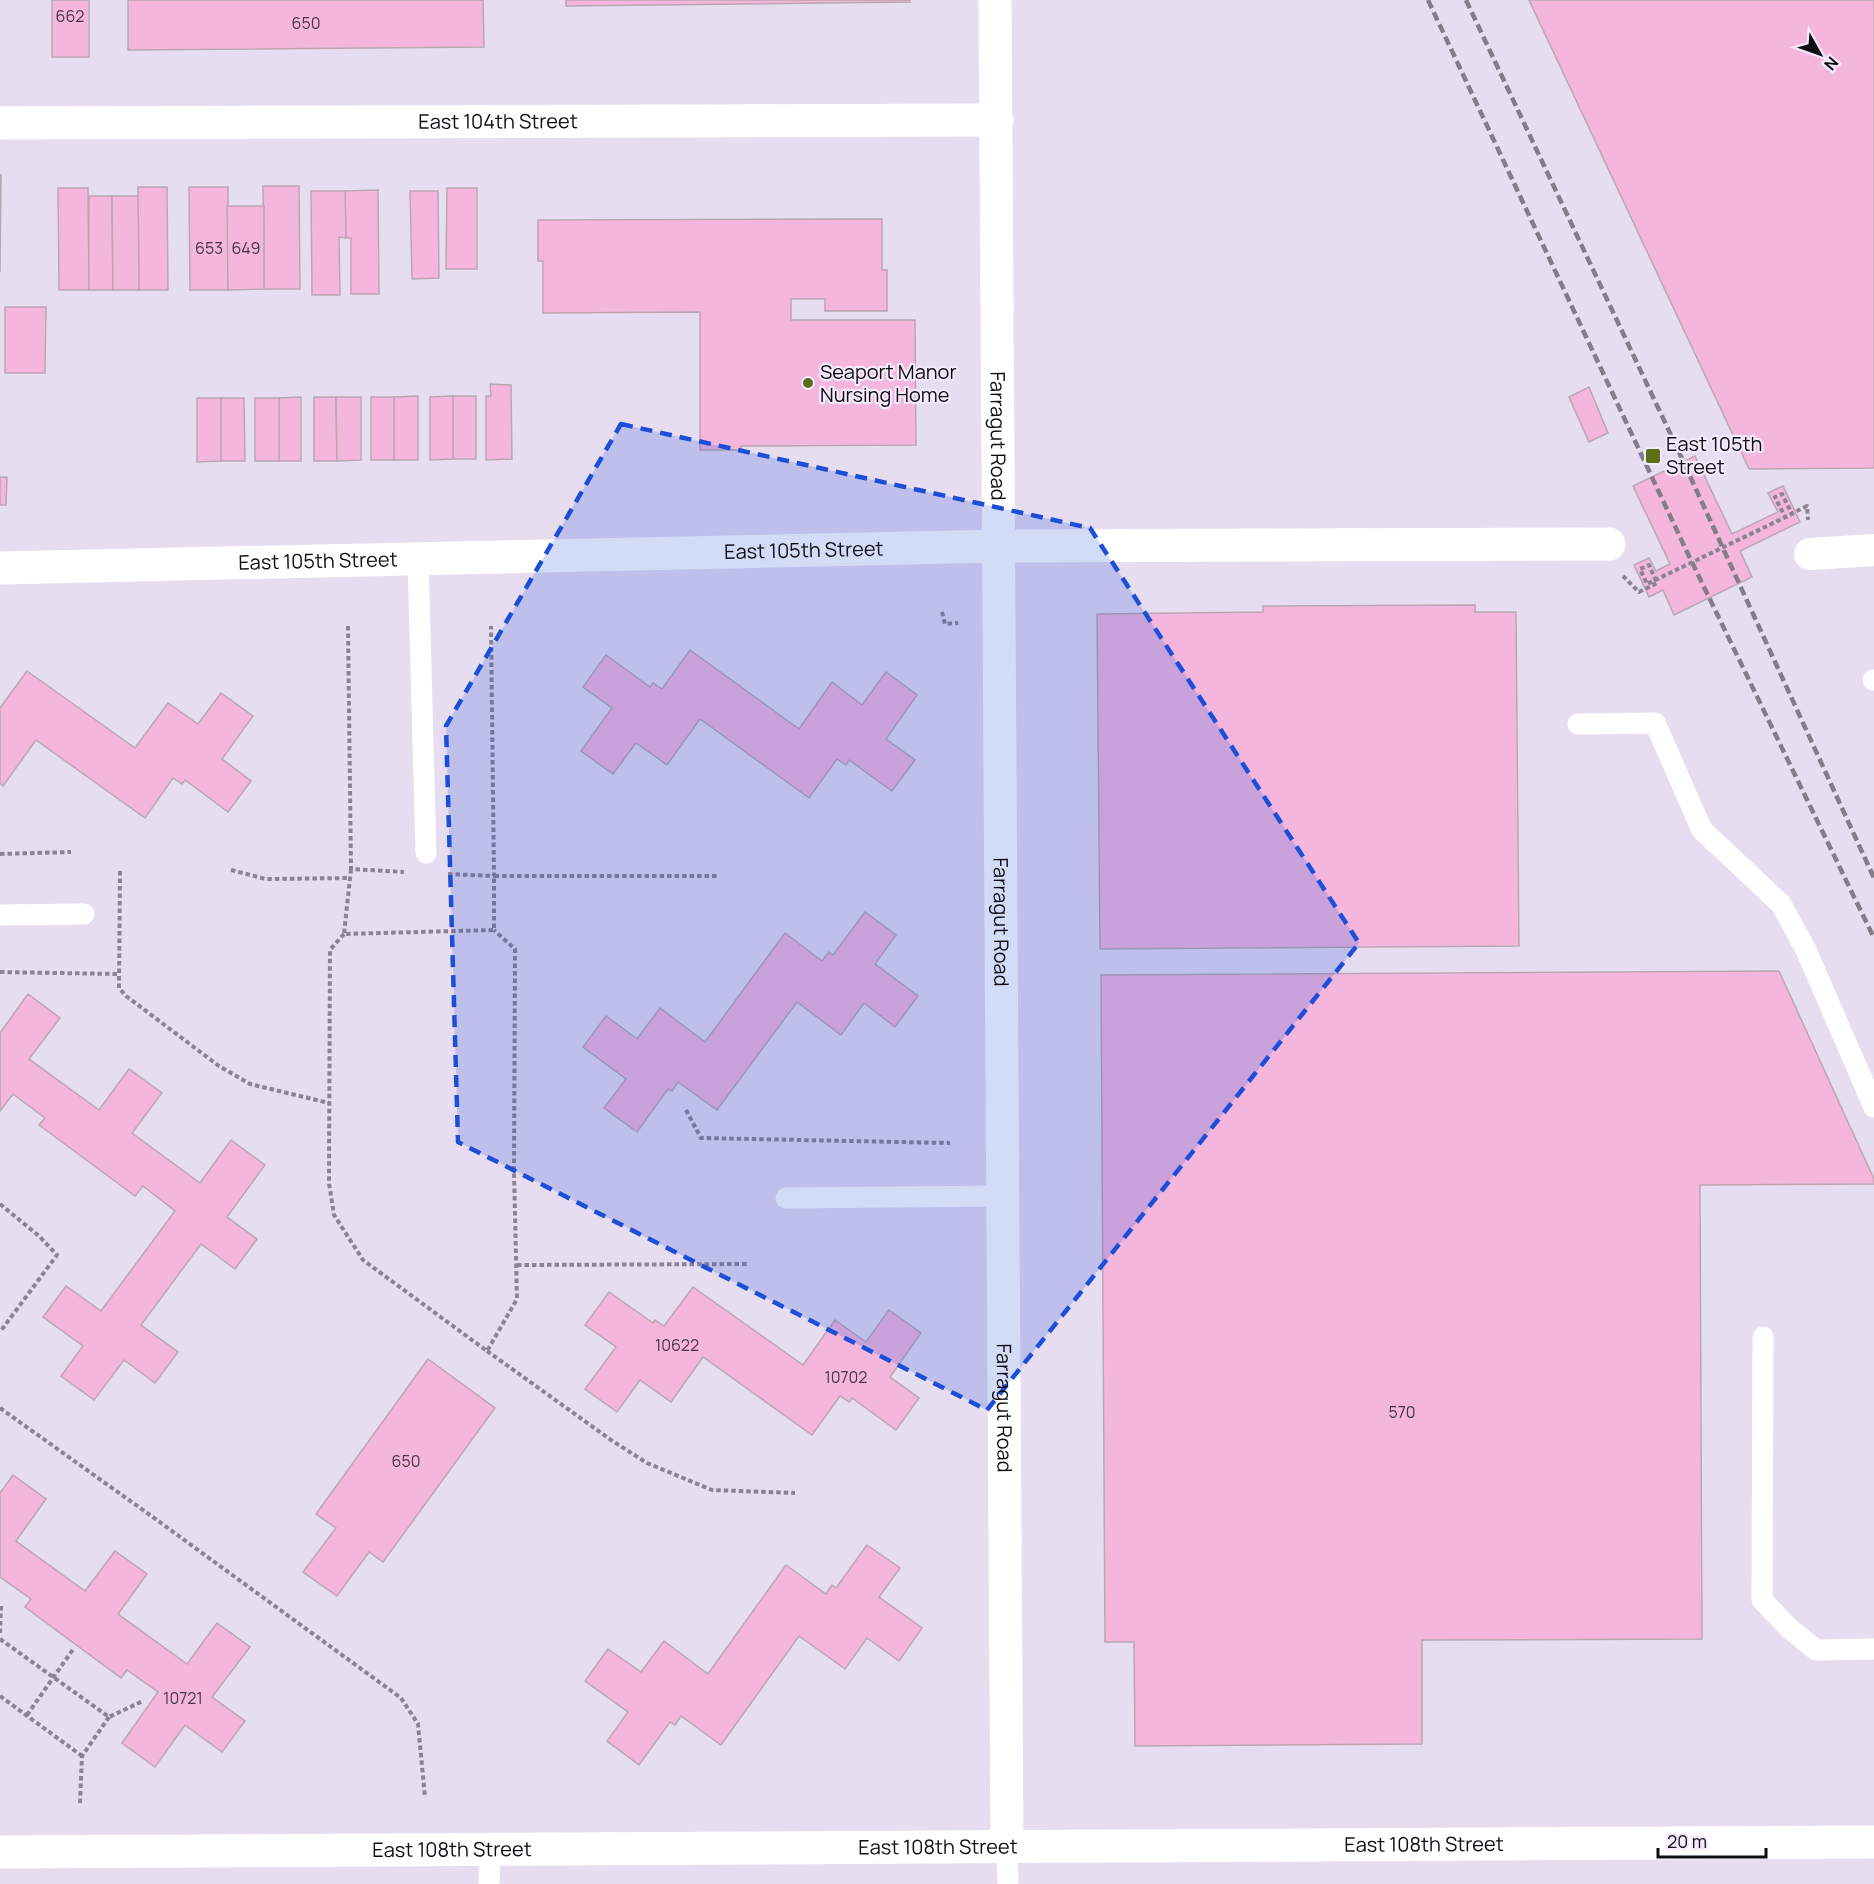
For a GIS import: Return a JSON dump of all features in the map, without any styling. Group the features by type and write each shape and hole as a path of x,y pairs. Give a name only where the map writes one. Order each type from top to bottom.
{"street":[{"name":"Farragut Road","path":"995,0 1007,1846"},
{"name":"East 104th Street","path":"0,123 996,120"},
{"name":"East 105th Street","path":"0,568 999,546 1609,544"},
{"path":"1810,554 1874,550"},
{"name":"East 108th Street","path":"0,1852 1874,1842"}],"lane":[{"path":"418,559 426,853"},
{"path":"1578,724 1655,723 1702,830 1781,904 1806,950 1874,1107"},
{"path":"0,915 84,914"},
{"path":"786,1198 1003,1196"},
{"path":"1763,1337 1762,1600 1789,1628 1816,1650 1874,1649"},
{"path":"1007,1846 1008,1884"},
{"path":"489,1884 490,1849"}],"path":[{"path":"1645,589 1657,583 1652,572 1649,565 1640,569 1647,584 1792,514 1782,494 1775,497 1785,517 1795,512"},
{"path":"942,612 945,624 958,623"},
{"path":"0,854 71,852"},
{"path":"351,869 344,934 330,950 329,1183 334,1215 363,1260 611,1440 647,1463 712,1490 795,1493"},
{"path":"231,870 266,879 350,878"},
{"path":"120,871 119,988 126,996 219,1066 250,1084 329,1104"},
{"path":"494,930 494,876 719,876"},
{"path":"344,934 494,930 515,949 514,1172 517,1299 487,1351"},
{"path":"0,972 119,974"},
{"path":"686,1110 701,1138 950,1143"},
{"path":"0,1204 39,1236 57,1255 0,1332"},
{"path":"517,1265 749,1264"},
{"path":"0,1408 401,1698 418,1724 425,1797"},
{"path":"0,1633 1,1606"},
{"path":"0,1639 110,1717"},
{"path":"27,1715 75,1648"},
{"path":"0,1696 82,1755"},
{"path":"80,1803 82,1755 110,1717 143,1701"}],"highlighted area":[{"path":"621,424 1090,528 1359,943 987,1410 458,1142 446,726"}],"building":[{"path":"52,0 89,0 89,57 52,57"},
{"path":"128,0 483,0 484,47 128,50"},
{"path":"566,0 910,0 910,2 566,6"},
{"path":"1529,0 1874,0 1874,468 1749,469"},
{"path":"0,175 1,175 0,272"},
{"path":"263,186 299,186 300,289 264,289"},
{"path":"138,187 167,187 168,290 139,290"},
{"path":"189,187 228,187 228,290 190,290"},
{"path":"58,188 88,188 89,290 59,290"},
{"path":"447,188 477,188 477,269 446,269"},
{"path":"378,190 379,294 351,294 351,238 346,238 345,191"},
{"path":"311,191 345,191 346,238 339,237 340,295 312,295"},
{"path":"410,191 438,191 439,278 412,279"},
{"path":"89,196 112,196 113,290 89,290"},
{"path":"112,196 138,196 139,290 113,290"},
{"path":"227,206 264,206 264,289 228,290"},
{"name":"Seaport Manor Nursing Home","path":"882,219 882,270 887,270 887,311 825,311 825,299 791,299 791,320 915,320 916,445 741,446 741,450 700,450 700,312 543,313 543,261 538,261 538,220"},
{"path":"5,307 46,307 45,373 5,373"},
{"path":"490,384 511,385 512,459 486,460 486,396 491,396"},
{"path":"1589,387 1608,433 1589,442 1569,397"},
{"path":"418,396 418,460 394,460 394,397"},
{"path":"453,396 476,396 476,459 453,459"},
{"path":"453,396 453,459 430,460 430,397"},
{"path":"301,397 301,461 279,461 279,398"},
{"path":"314,397 336,397 337,461 314,461"},
{"path":"336,397 361,397 361,460 337,461"},
{"path":"371,397 394,397 394,460 371,460"},
{"path":"197,398 221,398 221,461 197,462"},
{"path":"221,398 244,398 245,461 221,461"},
{"path":"255,398 279,398 279,461 255,461"},
{"path":"1695,456 1732,534 1778,512 1768,493 1783,486 1800,522 1740,551 1752,577 1674,615 1663,590 1649,597 1634,565 1649,558 1656,571 1670,564 1633,486"},
{"path":"0,477 7,477 6,505 0,505"},
{"path":"1475,605 1475,612 1516,612 1519,946 1100,949 1097,614 1263,612 1263,606"},
{"path":"690,650 799,729 832,682 862,705 886,672 917,695 886,739 915,760 892,791 849,760 846,765 837,759 809,798 700,719 667,765 636,743 613,774 581,751 612,708 583,687 606,655 650,687 653,683 662,689"},
{"path":"27,671 135,748 168,703 198,724 221,693 253,716 222,759 251,781 228,812 185,780 182,784 173,778 145,818 36,740 3,786 0,783 0,708"},
{"path":"865,912 896,935 875,964 918,996 895,1027 864,1003 841,1035 797,1002 717,1110 678,1082 672,1091 668,1089 637,1132 604,1108 626,1079 583,1047 606,1016 637,1039 660,1008 705,1042 785,933 822,961 829,952 833,955"},
{"path":"1779,971 1874,1179 1874,1184 1700,1185 1702,1639 1422,1640 1422,1744 1135,1746 1134,1642 1105,1642 1101,975"},
{"path":"28,994 60,1018 29,1059 99,1110 129,1069 162,1093 132,1133 200,1183 231,1140 265,1165 227,1217 257,1239 235,1269 201,1244 141,1325 178,1352 155,1383 124,1360 94,1400 61,1376 83,1346 43,1317 66,1286 101,1311 175,1211 143,1186 135,1196 39,1125 45,1118 13,1094 0,1111 0,1033"},
{"path":"693,1287 803,1365 835,1320 866,1342 889,1310 921,1333 890,1377 919,1398 896,1430 852,1398 849,1402 840,1396 812,1435 703,1357 671,1402 640,1380 617,1412 585,1389 616,1347 585,1325 609,1292 653,1323 655,1320 664,1326"},
{"path":"428,1359 495,1408 383,1562 369,1552 337,1596 303,1572 336,1528 316,1514"},
{"path":"13,1475 46,1499 16,1541 85,1591 115,1551 147,1574 118,1614 187,1664 217,1623 250,1647 212,1697 245,1721 222,1752 185,1725 155,1767 122,1743 158,1692 127,1670 121,1678 25,1607 31,1599 0,1577 0,1493"},
{"path":"867,1545 900,1568 879,1597 922,1628 899,1661 867,1638 845,1669 799,1636 721,1745 681,1716 675,1725 670,1722 639,1765 607,1741 628,1712 585,1681 608,1649 641,1672 664,1641 708,1674 786,1565 826,1594 832,1585 836,1588"}],"railway":[{"path":"1428,0 1688,554 1874,938"},
{"path":"1466,0 1678,450 1874,878"}],"place":[{"name":"Seaport Manor Nursing Home","path":"808,383"},
{"name":"East 105th Street","path":"1653,456"}]}
